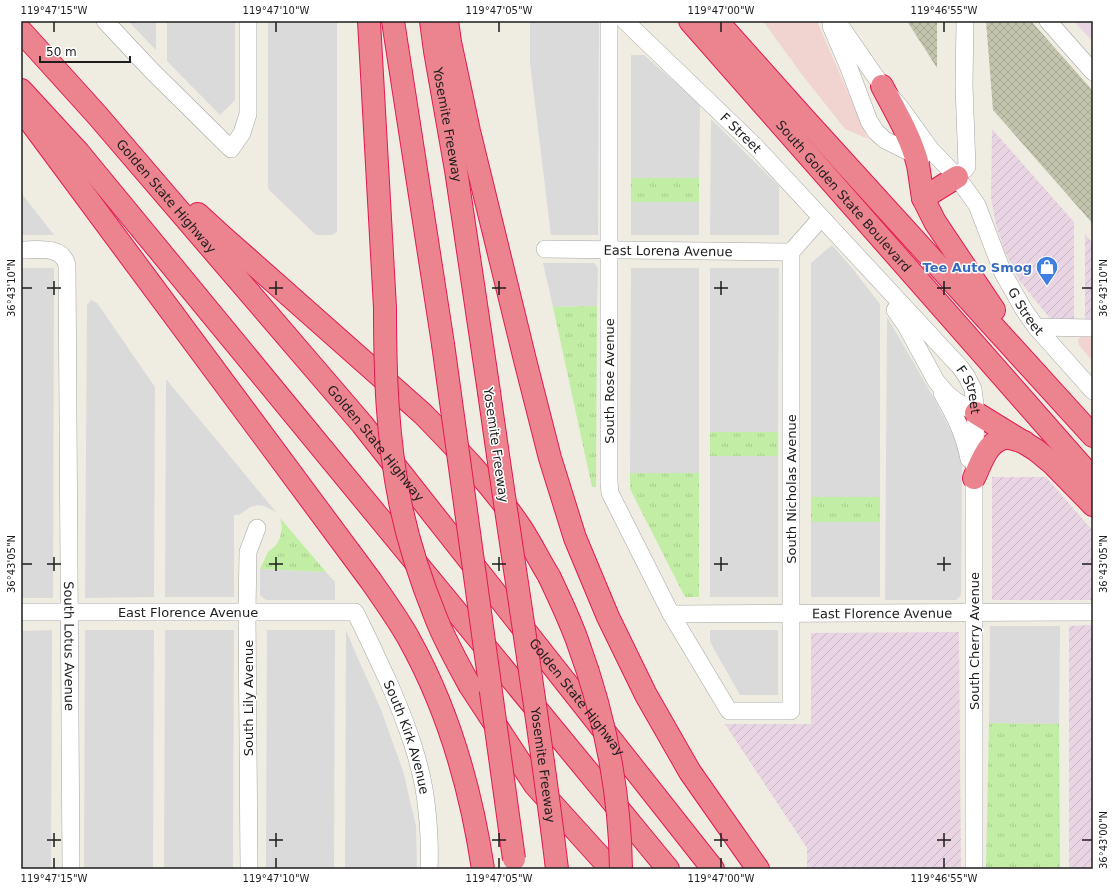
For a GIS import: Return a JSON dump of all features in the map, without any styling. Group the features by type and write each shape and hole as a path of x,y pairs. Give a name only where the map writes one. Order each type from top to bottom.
{"highway":[{"path":"369,21 385,308 387,406 392,456 400,503 418,566 434,613 470,686 535,786 611,869"},
{"path":"394,21 443,344 514,864"},
{"name":"Yosemite Freeway","path":"431,21 456,170 489,392 545,771 557,869"},
{"path":"447,21 469,131 526,364 550,458 575,538 608,617 646,695 690,772 758,869"},
{"name":"South Golden State Boulevard","path":"690,21 1093,479"},
{"name":"South Golden State Boulevard","path":"717,21 1093,436"},
{"name":"Golden State Highway","path":"21,32 97,115 362,424 713,869"},
{"path":"882,86 914,154 918,166 923,198 935,222 990,304 1049,387"},
{"path":"21,90 79,153 668,869"},
{"path":"21,109 371,581 409,639 428,676 459,757 477,829 483,869"},
{"path":"97,115 222,236 423,414 452,443 478,473 521,528 549,576 577,639 599,713 608,747 616,795 621,843 621,869"},
{"path":"923,198 957,177"},
{"path":"976,413 1025,442 1053,464 1093,505"},
{"path":"974,478 986,452 996,442 1010,438 1025,442"}],"street":[{"path":"105,21 152,71 231,149 242,133 248,114 248,21"},
{"name":"South Rose Avenue","path":"610,21 610,493 670,614 729,711"},
{"name":"F Street","path":"625,21 756,147 967,377 975,394 976,413"},
{"name":"G Street","path":"829,21 850,68 869,120 876,132 885,140 957,177"},
{"name":"G Street","path":"837,21 882,86 900,107 931,150 957,177 977,205 1003,273 1015,295 1036,327 1093,391"},
{"path":"957,177 967,168 964,85 965,21"},
{"path":"1048,21 1093,72"},
{"path":"790,252 821,218"},
{"name":"East Lorena Avenue","path":"545,249 790,252"},
{"name":"South Lotus Avenue","path":"21,250 56,251 63,256 67,265 68,612 71,869"},
{"name":"F Street","path":"851,250 906,326 936,381 947,394 976,413"},
{"name":"South Nicholas Avenue","path":"729,711 790,711 790,252"},
{"path":"1036,327 1093,328"},
{"path":"936,381 960,425 966,442 974,478"},
{"name":"South Cherry Avenue","path":"974,869 974,478 976,413"},
{"name":"South Lily Avenue","path":"249,869 248,552 257,528"},
{"name":"East Florence Avenue","path":"21,612 355,612"},
{"name":"South Kirk Avenue","path":"355,612 365,630 399,707 414,748 423,783 427,811 430,869"},
{"name":"East Florence Avenue","path":"670,614 1093,612"}],"shaded area":[{"path":"128,21 156,21 156,50"},
{"path":"167,21 235,21 235,100 220,115 167,61"},
{"path":"268,21 337,21 337,232 332,235 315,234 269,190 268,187"},
{"path":"530,21 599,21 598,235 551,235 530,63"},
{"path":"763,21 817,21 868,139 845,129 803,76"},
{"path":"907,21 937,21 937,68"},
{"path":"986,21 1031,21 1093,91 1093,224 993,110"},
{"path":"1074,21 1093,21 1093,42"},
{"path":"631,55 644,55 700,104 699,178 631,178"},
{"path":"711,119 779,186 779,235 710,235"},
{"path":"992,129 1074,222 1074,321 1052,321 1019,280 1005,252 996,225 991,198"},
{"path":"21,192 22,194 54,235 21,235"},
{"path":"631,202 699,202 699,235 631,235"},
{"path":"1085,234 1093,243 1093,321 1085,321"},
{"path":"832,245 880,304 880,497 811,497 811,263"},
{"path":"543,263 594,263 598,268 597,306 553,307"},
{"path":"21,268 54,268 53,598 21,598"},
{"path":"631,268 699,268 699,473 630,473"},
{"path":"710,268 779,268 778,432 710,432"},
{"path":"91,300 97,303 155,387 154,597 85,598 87,305"},
{"path":"887,317 934,398 959,447 962,466 961,595 956,600 885,600"},
{"path":"1083,336 1093,336 1093,362 1079,345 1078,339"},
{"path":"166,379 276,512 264,506 258,505 250,507 239,515 234,515 234,597 165,597"},
{"path":"710,456 778,456 778,597 710,597"},
{"path":"992,477 1046,477 1093,531 1093,600 992,600"},
{"path":"811,522 880,522 880,597 811,597"},
{"path":"260,569 326,572 335,582 335,600 266,600 260,595"},
{"path":"1093,625 1093,869 1069,869 1069,626"},
{"path":"990,626 1060,626 1059,724 989,723"},
{"path":"52,630 51,869 21,869 21,631"},
{"path":"85,630 154,630 153,869 84,869"},
{"path":"165,630 234,630 233,869 164,869"},
{"path":"267,630 335,630 334,869 266,869"},
{"path":"346,630 380,707 403,771 416,826 417,869 345,869"},
{"path":"710,630 778,630 778,695 740,695 710,642"},
{"path":"959,632 961,869 807,869 807,848 725,724 811,724 811,633"}],"green space":[{"path":"631,178 699,178 699,202 631,202"},
{"path":"597,306 596,487 592,487 553,307"},
{"path":"710,432 778,432 778,456 710,456"},
{"path":"630,473 699,473 699,597 685,597 630,489"},
{"path":"811,497 880,497 880,522 811,522"},
{"path":"280,518 326,572 260,569 268,552 276,545 280,538 282,527"},
{"path":"989,723 1059,724 1060,869 986,869"}],"place":[{"name":"Tee Auto Smog","path":"1047,286"}]}
